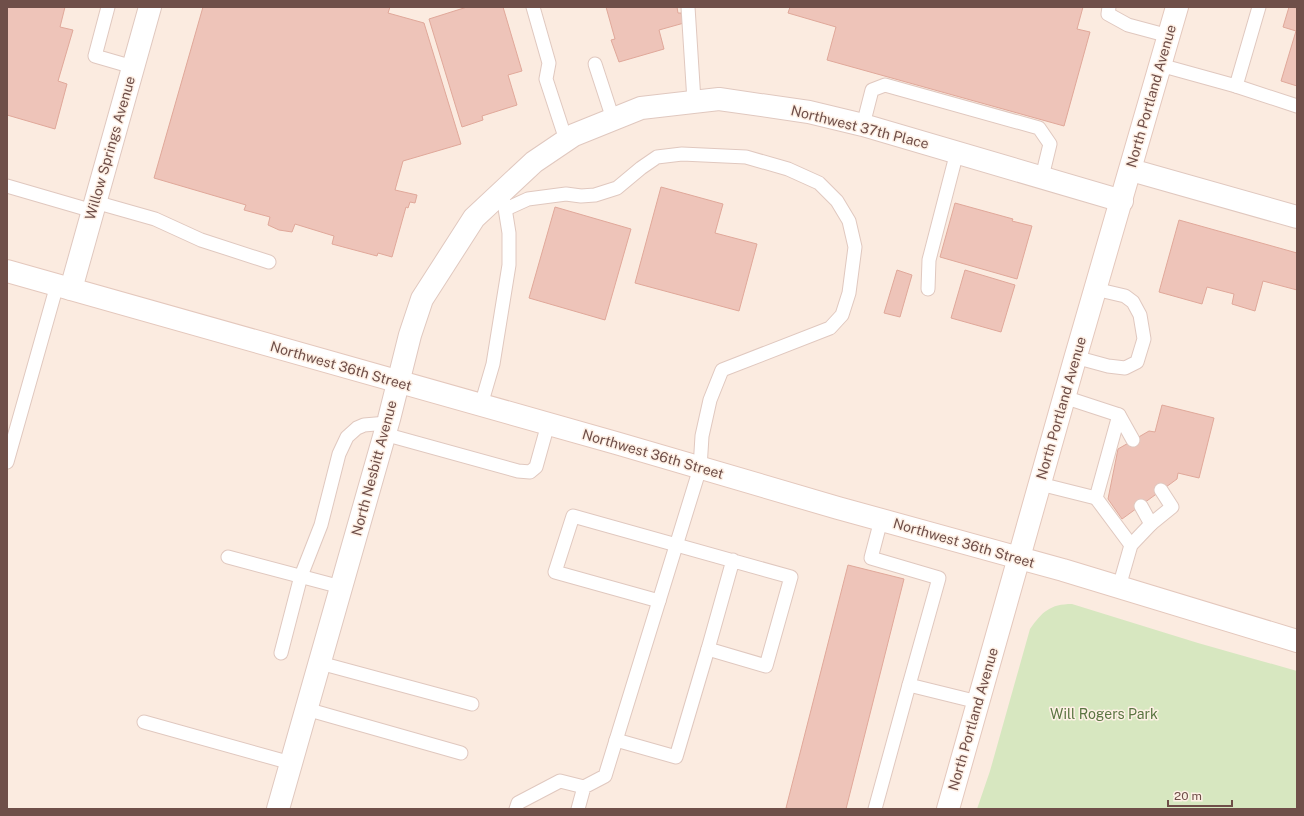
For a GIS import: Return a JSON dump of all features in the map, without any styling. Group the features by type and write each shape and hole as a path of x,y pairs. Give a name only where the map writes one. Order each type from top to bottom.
{"main road":[{"name":"Willow Springs Avenue","path":"64,287 94,206 150,7"},
{"name":"North Portland Avenue","path":"948,809 1075,357 1122,201 1177,7"},
{"name":"Northwest 37th Place","path":"570,138 641,108 719,99 801,110 863,125 1122,201"},
{"name":"North Nesbitt Avenue","path":"278,809 386,429 410,335 422,299 474,218 504,201 534,162 570,138"},
{"path":"1130,170 1297,217"},
{"name":"Northwest 36th Street","path":"7,271 1119,587 1297,641"}],"lane":[{"path":"108,7 95,56 133,67"},
{"path":"532,7 549,63 546,79 570,138"},
{"path":"688,7 694,101"},
{"path":"1108,7 1108,14 1128,25 1168,36"},
{"path":"1236,86 1259,7"},
{"path":"595,64 613,119"},
{"path":"1160,65 1236,86 1297,106"},
{"path":"863,125 872,90 885,85 1039,128 1050,144 1042,177"},
{"path":"928,289 929,260 957,152"},
{"path":"481,405 493,364 509,265 509,233 504,201 566,194 595,196 617,188 657,157 682,154 746,157 788,169 819,183 837,201 849,221 855,247 849,293 842,314 830,328 722,370 710,400 702,436 700,468 605,776 584,787 560,781 518,804 516,809"},
{"path":"7,186 155,219 201,240 269,262"},
{"path":"7,462 64,287"},
{"path":"1075,357 1108,366 1125,368 1137,362 1144,339 1140,315 1133,302 1125,296 1095,289"},
{"path":"1064,397 1119,415 1133,440"},
{"path":"1096,498 1108,450 1119,415"},
{"path":"281,653 301,576 321,525 339,454 348,437 357,428 364,425 386,429 518,471 530,472 536,466 548,424"},
{"path":"1108,450 1115,461"},
{"path":"1040,484 1096,498 1131,545"},
{"path":"1119,587 1131,545 1151,524 1172,507 1161,490"},
{"path":"1140,506 1151,524"},
{"path":"659,601 555,572 573,516 791,577 766,666 708,650"},
{"path":"875,809 939,578 871,558 881,520"},
{"path":"228,557 341,587"},
{"path":"616,740 676,757 734,560"},
{"path":"320,662 472,704"},
{"path":"909,685 978,702"},
{"path":"306,709 461,754"},
{"path":"144,722 291,763"},
{"path":"578,809 584,787"}],"green space":[{"name":"Will Rogers Park","path":"1072,604 1198,643 1297,671 1297,809 977,809 990,771 1030,629 1047,610 1052,607"}],"building":[{"path":"7,7 65,7 60,27 73,30 58,81 67,84 55,129 7,115"},
{"path":"203,7 390,7 388,13 424,23 461,144 403,161 395,190 417,195 415,203 410,202 408,208 406,207 392,257 378,253 377,256 332,244 334,236 295,224 292,232 279,230 268,225 270,217 244,210 246,205 154,178"},
{"path":"467,7 503,7 522,71 508,75 517,105 482,116 483,120 462,127 429,19"},
{"path":"606,7 677,7 678,13 681,13 684,23 659,30 664,49 619,62 611,40 615,39"},
{"path":"790,7 1083,7 1077,29 1090,32 1064,126 827,60 836,27 788,13"},
{"path":"1289,7 1297,8 1297,86 1281,81 1296,31 1283,27"},
{"path":"661,187 723,204 715,233 757,244 739,311 635,283"},
{"path":"955,203 1013,219 1012,221 1032,226 1017,279 940,257"},
{"path":"555,207 631,229 605,320 529,298"},
{"path":"1179,220 1297,253 1297,290 1263,281 1255,311 1232,304 1234,294 1207,287 1202,304 1159,292"},
{"path":"897,270 912,275 900,317 884,313"},
{"path":"965,270 1015,285 1001,332 951,318"},
{"path":"1162,405 1214,418 1199,478 1178,473 1177,479 1122,519 1108,499 1118,449 1149,431 1155,432"},
{"path":"848,565 904,579 846,809 786,808"}]}
